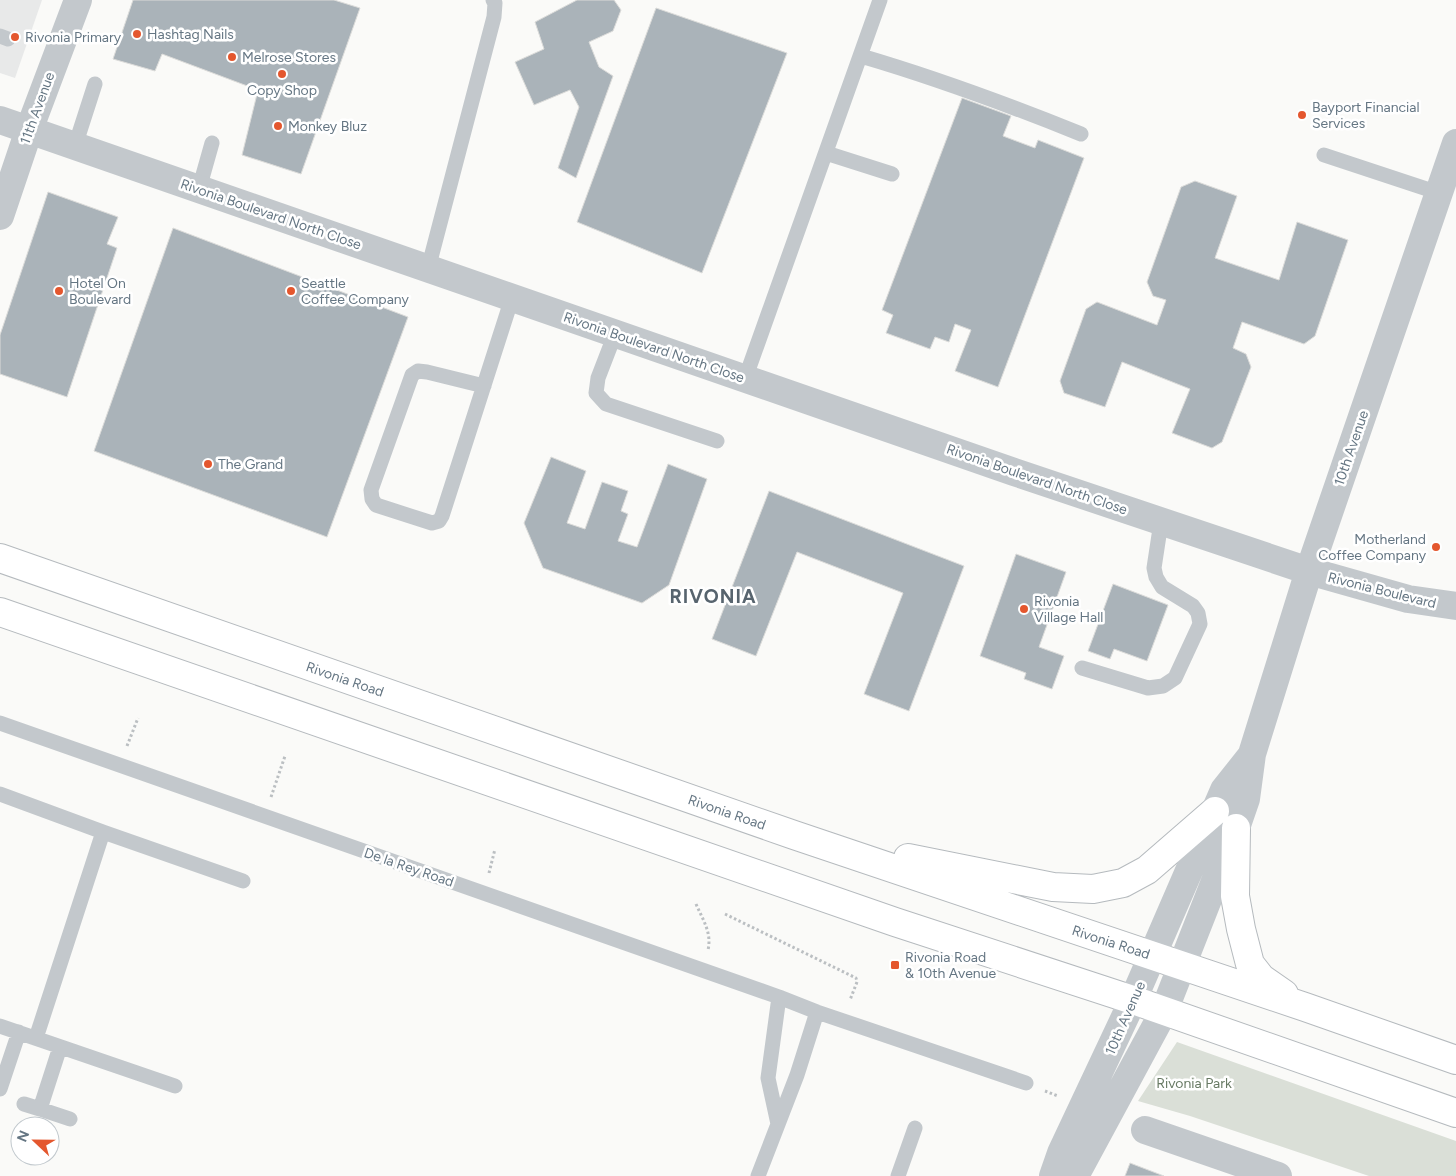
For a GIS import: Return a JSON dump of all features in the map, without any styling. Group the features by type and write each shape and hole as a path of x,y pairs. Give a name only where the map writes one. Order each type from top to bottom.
{"main road":[{"name":"Rivonia Road","path":"0,558 794,835 1305,1007 1456,1060"},
{"path":"0,612 895,922 1133,1000 1456,1113"},
{"path":"794,835 1053,887 1093,889 1123,883 1147,870 1215,810"},
{"path":"1236,828 1235,896 1250,964 1261,978 1305,1007"}],"street":[{"name":"11th Avenue","path":"0,216 28,130 78,0"},
{"name":"Rivonia Boulevard North Close","path":"0,120 745,379 1309,571"},
{"name":"10th Avenue","path":"1075,1176 1164,1011 1236,828 1246,798 1252,754 1309,571 1456,143"},
{"name":"Rivonia Boulevard","path":"1309,571 1408,599 1456,606"},
{"name":"10th Avenue","path":"1053,1176 1061,1153 1133,1000 1224,790 1252,754"},
{"path":"1145,1130 1278,1176"}],"lane":[{"path":"428,269 494,17 495,3 493,0"},
{"path":"745,379 880,0"},
{"path":"861,56 937,79 1081,134"},
{"path":"75,146 95,84"},
{"path":"199,189 212,143"},
{"path":"826,152 892,174"},
{"path":"1324,155 1439,193"},
{"path":"484,386 426,372 418,371 412,375 371,490 372,498 376,505 432,523 439,521 442,516 484,386 512,298"},
{"path":"615,334 598,378 596,393 606,404 717,441"},
{"path":"1082,668 1148,688 1163,686 1175,678 1200,624 1198,613 1193,606 1162,587 1156,577 1154,568 1162,522"},
{"name":"De la Rey Road","path":"0,723 700,969 842,1021 1026,1083"},
{"path":"0,794 243,881"},
{"path":"36,1038 103,832"},
{"path":"778,1124 768,1078 779,997"},
{"path":"758,1176 797,1075 817,1012"},
{"path":"0,1026 175,1086"},
{"path":"0,1089 19,1032"},
{"path":"40,1109 60,1047"},
{"path":"24,1104 70,1119"},
{"path":"898,1176 915,1128"}],"path":[{"path":"119,765 138,718"},
{"path":"265,816 285,756"},
{"path":"696,904 709,932 710,941 700,969"},
{"path":"725,914 856,978 857,982 842,1021"},
{"path":"1026,1083 1084,1107"}],"shaded area":[{"name":"Rivonia Primary","path":"0,0 42,0 15,78 0,73"}],"green space":[{"name":"Rivonia Park","path":"1177,1042 1456,1141 1456,1176 1369,1176 1190,1116 1138,1101"}],"building":[{"path":"133,0 334,0 360,8 301,174 242,155 258,90 162,54 155,71 113,59"},
{"path":"577,0 614,0 621,10 613,31 589,42 599,67 613,76 576,178 558,168 579,107 570,90 534,105 515,62 544,49 535,22"},
{"path":"656,8 787,53 702,273 577,222"},
{"path":"962,98 1011,116 1003,136 1035,148 1038,140 1084,158 998,387 955,371 971,330 955,324 949,342 935,337 930,349 886,333 893,315 882,310"},
{"path":"1195,181 1237,196 1215,258 1279,280 1297,222 1348,240 1315,336 1304,344 1242,322 1233,348 1246,354 1251,367 1222,442 1212,448 1172,433 1190,389 1122,362 1105,407 1064,393 1060,381 1086,309 1097,302 1157,325 1166,300 1153,296 1147,282 1181,187"},
{"name":"Hotel On Boulevard","path":"48,192 118,217 107,244 117,248 67,397 0,374 0,335"},
{"path":"173,228 408,317 327,537 94,451"},
{"path":"551,457 586,471 567,523 585,529 602,482 628,491 621,511 628,514 618,541 637,547 668,464 707,479 669,585 642,603 543,568 524,523"},
{"path":"769,491 964,566 909,711 864,694 903,593 797,552 756,656 712,639"},
{"name":"Rivonia Village Hall","path":"1016,554 1066,572 1039,647 1064,656 1052,689 1024,679 1026,673 980,656"},
{"path":"1113,584 1168,605 1147,661 1114,649 1110,659 1088,651"},
{"path":"1130,1163 1164,1176 1125,1176"}],"place":[{"name":"Hashtag Nails","path":"137,34"},
{"name":"Rivonia Primary","path":"15,37"},
{"name":"Melrose Stores","path":"232,57"},
{"name":"Copy Shop","path":"282,74"},
{"name":"Bayport Financial Services","path":"1302,115"},
{"name":"Monkey Bluz","path":"278,126"},
{"name":"Hotel On Boulevard","path":"59,291"},
{"name":"Seattle Coffee Company","path":"291,291"},
{"name":"The Grand","path":"208,464"},
{"name":"Motherland Coffee Company","path":"1436,547"},
{"name":"Rivonia Village Hall","path":"1024,609"},
{"name":"Rivonia Road & 10th Avenue","path":"895,965"}],"district":[{"name":"RIVONIA","path":"713,596"}]}
